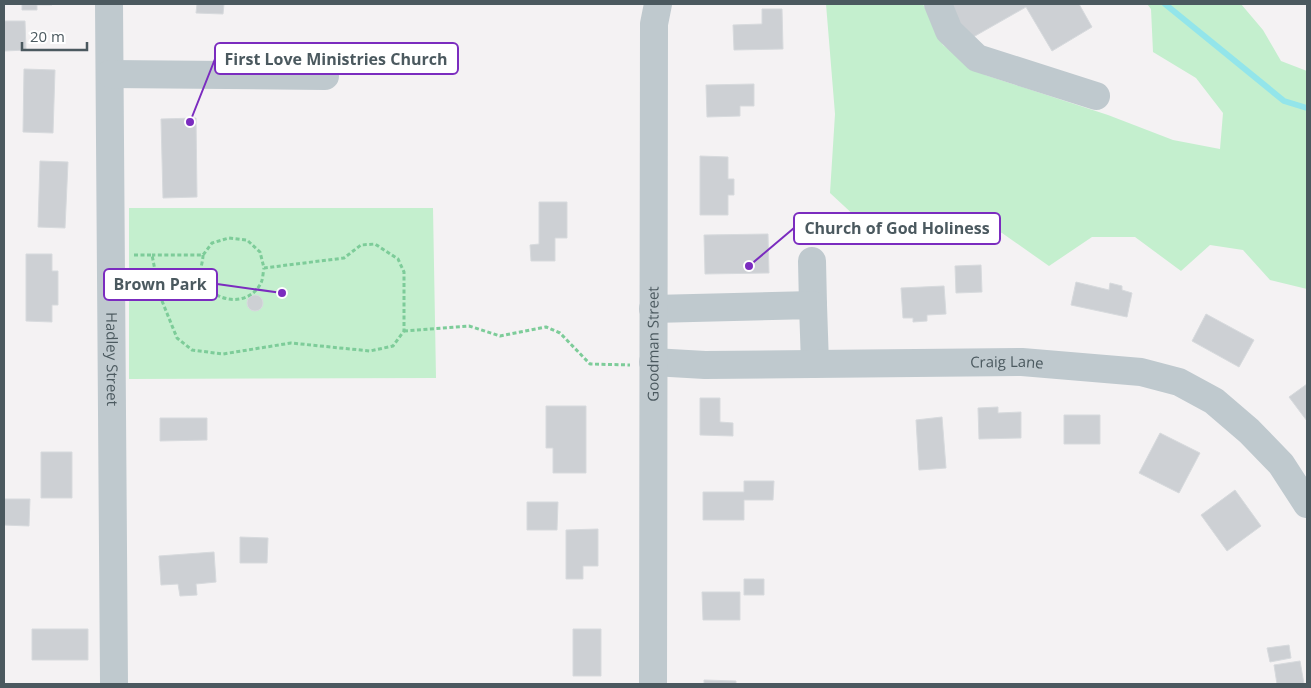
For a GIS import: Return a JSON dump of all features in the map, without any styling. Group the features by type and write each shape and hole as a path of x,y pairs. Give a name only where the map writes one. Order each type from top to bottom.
{"street":[{"name":"Hadley Street","path":"109,4 114,684"},
{"name":"Goodman Street","path":"652,684 654,24 658,4"},
{"path":"938,4 949,30 977,58 1096,96"},
{"path":"110,74 325,76"},
{"path":"812,261 814,364"},
{"path":"653,309 813,306"},
{"name":"Craig Lane","path":"652,364 1055,363 1141,372 1179,382 1214,400 1250,431 1281,464 1307,504"}],"path":[{"path":"229,238 247,240 260,252 264,268 262,283 251,295 234,300 219,298 206,288 201,271 203,255 212,243 229,238"},
{"path":"152,255 160,296 177,338 192,350 223,354 292,343 370,351 393,346 404,330 404,272 398,259 375,244 361,245 344,258 264,268"},
{"path":"126,255 203,255"},
{"path":"404,330 469,326 500,336 546,327 560,333 590,364 652,364"}],"green space":[{"path":"826,4 923,4 943,45 985,75 1108,115 1173,140 1220,149 1223,113 1196,78 1153,52 1151,9 1147,4 1241,4 1263,30 1281,61 1307,71 1307,289 1270,280 1243,250 1210,245 1181,271 1135,237 1092,237 1049,266 1002,233 948,215 900,234 871,231 830,193 835,114"},
{"path":"129,208 433,208 436,378 129,379"}],"building":[{"path":"22,4 52,5 37,5 37,10 22,10"},
{"path":"197,4 224,4 223,14 196,13"},
{"path":"947,4 1079,4 1092,27 1052,51 1026,7 968,40"},
{"path":"762,9 782,9 783,49 734,50 733,25 762,24"},
{"path":"4,21 25,21 26,50 4,51"},
{"path":"24,69 55,70 53,133 23,132"},
{"path":"754,84 754,106 740,106 740,116 707,117 706,85"},
{"path":"196,118 197,197 163,198 161,119"},
{"path":"700,156 728,157 728,179 734,179 734,195 728,195 728,215 700,215"},
{"path":"40,161 68,162 65,228 38,227"},
{"path":"539,202 567,202 567,238 555,238 555,261 531,261 530,245 539,244"},
{"path":"768,234 769,273 705,274 704,235"},
{"path":"26,254 52,254 52,271 58,271 58,305 52,305 52,322 26,321"},
{"path":"981,265 982,292 956,293 955,266"},
{"path":"1076,282 1109,290 1110,283 1122,286 1122,290 1132,293 1127,317 1071,305"},
{"path":"944,286 946,314 927,315 927,321 913,322 913,318 903,318 901,288"},
{"path":"252,295 258,295 263,300 261,309 252,311 247,306 247,300"},
{"path":"1206,314 1254,340 1239,367 1192,341"},
{"path":"1307,384 1307,421 1289,397"},
{"path":"700,398 720,398 720,422 733,423 733,436 700,435"},
{"path":"546,406 586,406 586,473 553,473 553,448 546,448"},
{"path":"998,407 998,413 1021,412 1021,438 979,439 978,408"},
{"path":"1064,415 1100,415 1100,444 1064,444"},
{"path":"942,417 946,468 919,470 916,420"},
{"path":"160,418 207,418 207,440 160,441"},
{"path":"1160,433 1200,453 1179,493 1139,473"},
{"path":"41,452 72,452 72,498 41,498"},
{"path":"744,481 774,481 773,500 744,500 744,520 703,520 703,492 744,492"},
{"path":"1235,490 1261,526 1227,551 1201,515"},
{"path":"4,499 30,499 29,526 4,525"},
{"path":"527,502 558,502 557,530 527,530"},
{"path":"598,529 598,566 583,566 583,579 566,579 566,530"},
{"path":"240,537 268,538 267,563 240,563"},
{"path":"214,552 216,582 196,584 197,595 180,596 178,584 161,585 159,556"},
{"path":"744,579 764,579 764,595 744,595"},
{"path":"702,592 740,592 740,620 703,620"},
{"path":"32,629 88,629 88,660 32,660"},
{"path":"573,629 601,629 601,676 573,676"},
{"path":"1289,645 1291,658 1270,662 1267,648"},
{"path":"1300,661 1304,684 1277,684 1274,665"},
{"path":"704,680 736,681 736,684 704,684"}],"waterway":[{"path":"1165,4 1284,101 1307,108"}],"place":[{"name":"First Love Ministries Church","path":"190,122"},
{"name":"Church of God Holiness","path":"749,266"},
{"name":"Brown Park","path":"282,293"}]}
